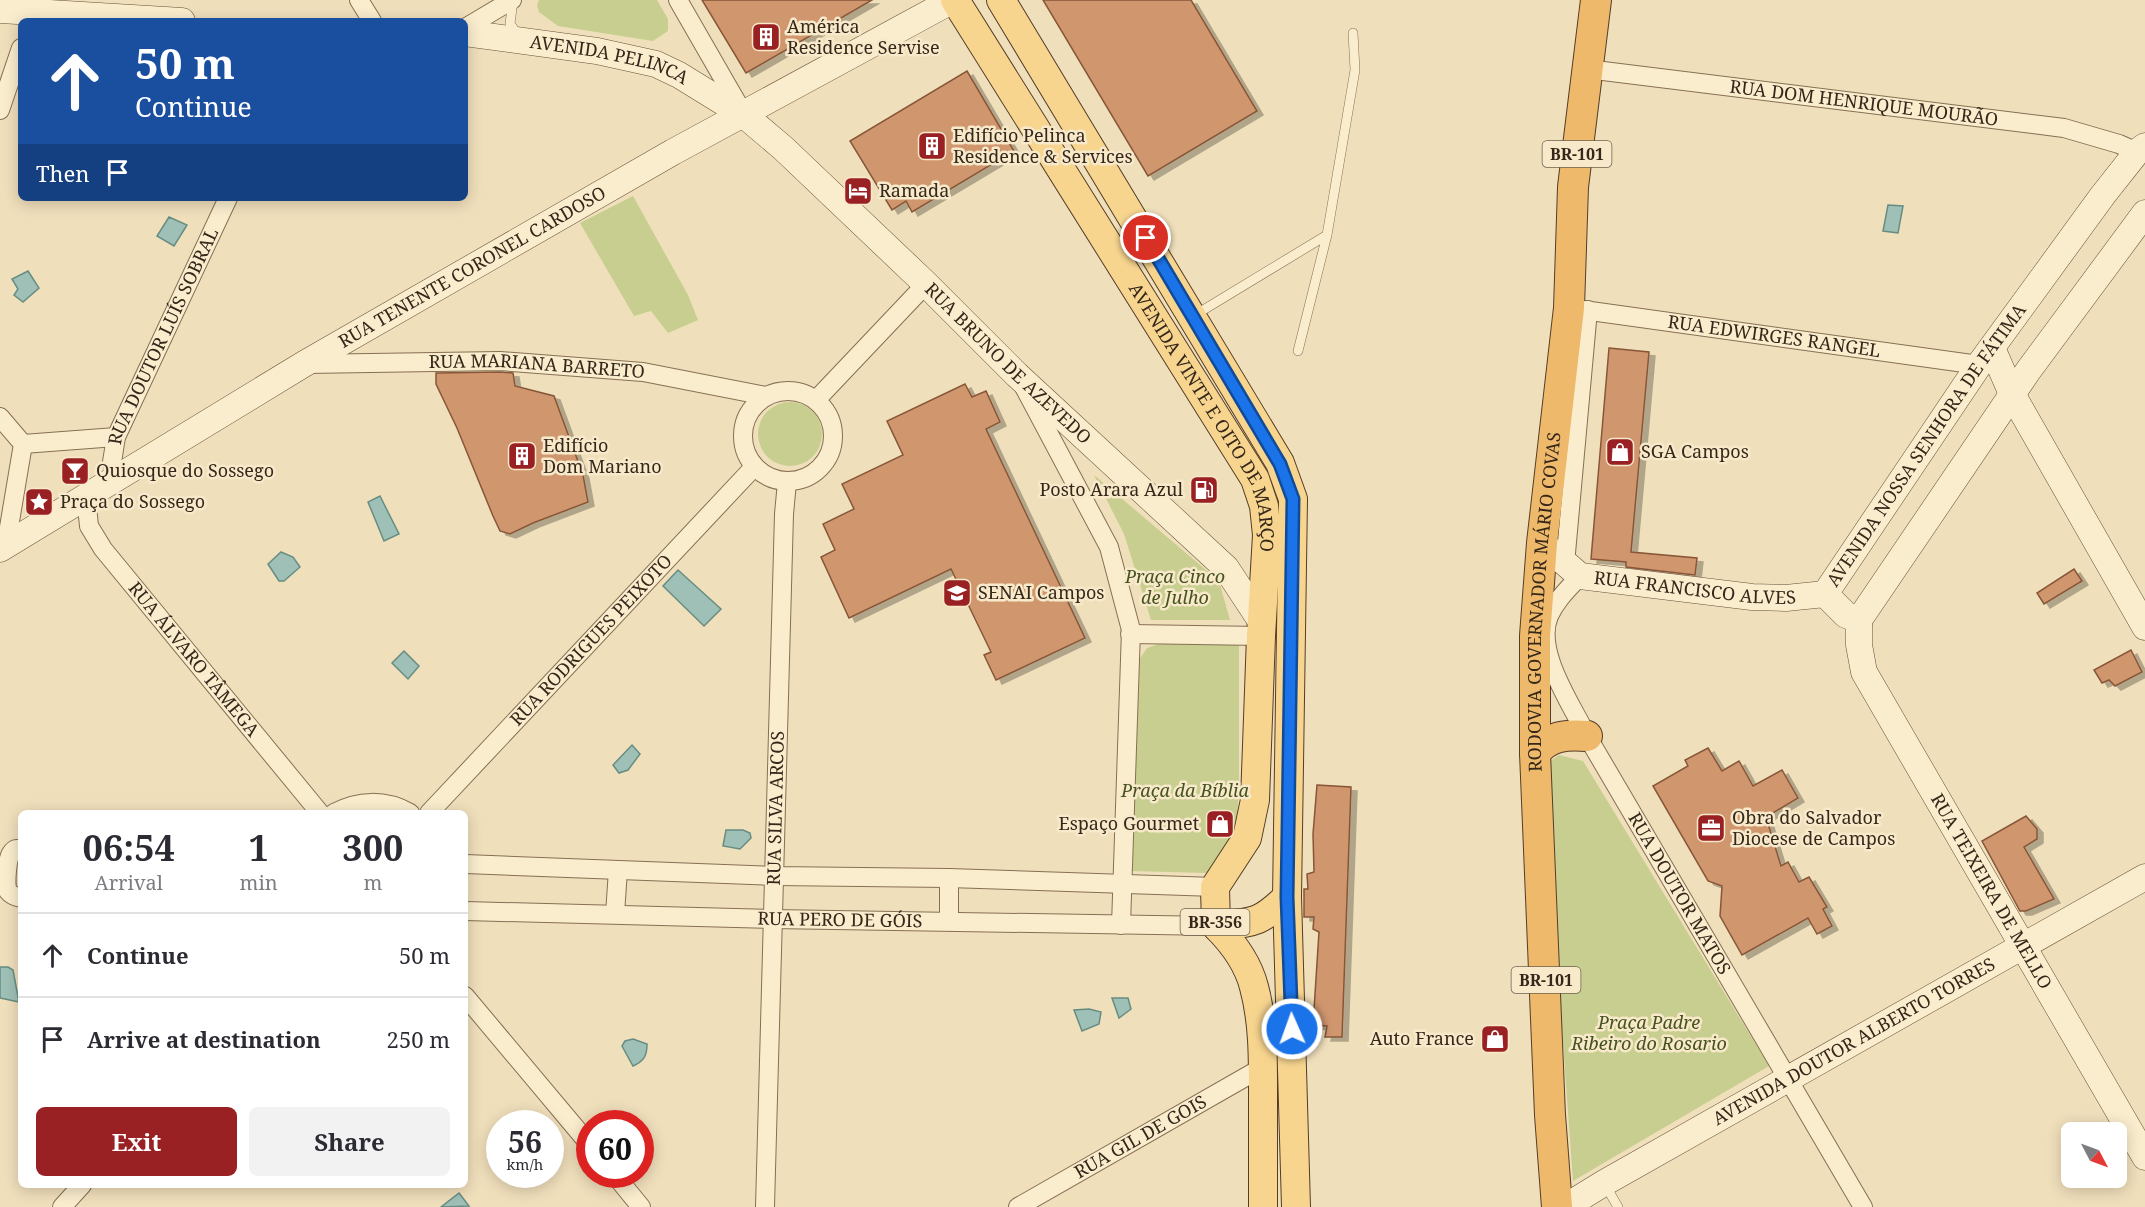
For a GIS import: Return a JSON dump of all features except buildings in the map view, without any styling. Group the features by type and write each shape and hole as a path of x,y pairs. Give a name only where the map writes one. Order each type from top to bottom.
{"highway":[{"name":"RODOVIA GOVERNADOR MÁRIO COVAS","path":"1557,1207 1535,753 1535,636 1542,543 1578,309 1573,187 1596,0"},
{"path":"1535,753 1543,743 1560,736 1587,736"}],"main road":[{"name":"RUA TENENTE CORONEL CARDOSO","path":"3,547 303,364 673,152 954,0"},
{"name":"AVENIDA VINTE E OITO DE MARÇO","path":"954,0 1255,479 1261,492 1267,535 1261,628"},
{"name":"AVENIDA VINTE E OITO DE MARÇO","path":"1001,0 1264,436 1280,464 1293,499 1287,897 1296,1207"},
{"path":"0,10 32,16 92,18"},
{"name":"AVENIDA PELINCA","path":"468,33 597,51 656,64 679,75 744,115"},
{"name":"RUA BRUNO DE AZEVEDO","path":"744,115 783,148 926,284 1017,375 1226,568 1261,628"},
{"name":"AVENIDA NOSSA SENHORA DE FÁTIMA","path":"1859,620 1846,615 1825,594 1986,357 2103,195 2142,153"},
{"path":"1859,620 2012,394 2145,213"},
{"path":"1986,357 2012,394 2145,627"},
{"path":"1209,405 1219,396 1230,395 1264,436"},
{"path":"1542,543 1573,570"},
{"name":"RUA FRANCISCO ALVES","path":"1573,570 1752,597 1786,598 1825,594"},
{"name":"RUA TEIXEIRA DE MELLO","path":"1859,620 1858,645 1864,672 2145,1157"},
{"name":"BR-356","path":"1261,628 1255,800 1248,838 1215,887 1216,926 1232,942 1254,987 1260,1020 1263,1067 1263,1207"},
{"name":"AVENIDA DOUTOR ALBERTO TORRES","path":"1565,1207 2145,878"},
{"path":"1216,926 1259,920 1287,897"}],"street":[{"path":"360,0 370,18"},
{"path":"468,26 513,0"},
{"path":"678,0 744,115"},
{"path":"0,110 18,57"},
{"name":"RUA DOM HENRIQUE MOURÃO","path":"1587,69 2064,128 2120,144 2142,153"},
{"name":"RUA DOUTOR LUÍS SOBRAL","path":"117,478 112,462 116,437 227,201"},
{"path":"816,400 926,284"},
{"path":"1573,570 1578,309"},
{"name":"RUA EDWIRGES RANGEL","path":"1578,309 1986,357"},
{"name":"RUA MARIANA BARRETO","path":"303,364 500,361 643,372 766,396"},
{"path":"1017,375 1109,547 1131,634 1121,924"},
{"path":"783,391 800,392 816,400 829,414 834,432 831,452 821,468 805,479 787,482 769,478 754,467 744,449 743,429 751,410 766,396 783,391"},
{"path":"0,417 23,444"},
{"path":"23,444 116,437"},
{"path":"3,547 23,444"},
{"name":"RUA RODRIGUES PEIXOTO","path":"432,810 754,467"},
{"name":"RUA SILVA ARCOS","path":"765,1207 784,514 787,482"},
{"name":"RUA ÁLVARO TÂMEGA","path":"86,496 89,526 103,549 318,810"},
{"name":"RUA DOUTOR MATOS","path":"1573,570 1548,617 1545,640 1550,661 1587,736 1863,1207"},
{"path":"1131,634 1261,628"},
{"path":"340,810 347,806 373,802 404,810"},
{"path":"18,849 10,852 8,858 7,887 12,895 18,897"},
{"path":"468,864 774,876 949,878 1215,887"},
{"path":"615,914 618,870"},
{"path":"949,878 949,920"},
{"name":"RUA PERO DE GÓIS","path":"468,911 772,919 1216,926"},
{"path":"468,1000 576,1128"},
{"name":"RUA GIL DE GOIS","path":"1018,1207 1263,1067"},
{"path":"62,1207 79,1188"},
{"path":"625,1188 641,1207"}],"lane":[{"path":"513,0 510,24 522,40"},
{"path":"1298,351 1327,235 1355,70 1353,33"},
{"path":"1193,316 1327,235"},
{"path":"1604,1183 1618,1207"}],"green space":[{"path":"539,0 657,0 668,19 668,31 653,41 558,26 539,12 537,5"},
{"path":"633,196 688,295 698,320 668,333 651,311 634,316 580,223"},
{"path":"784,402 796,402 813,411 820,422 822,434 820,446 813,457 796,466 784,466 772,461 763,452 758,440 758,428 763,416 772,407"},
{"name":"Praça Cinco de Julho","path":"1094,475 1219,581 1230,620 1151,620 1124,534"},
{"name":"Praça da Bíblia","path":"1239,642 1237,826 1226,854 1207,873 1130,871 1139,660 1147,648 1162,643"},
{"name":"Praça Padre Ribeiro do Rosario","path":"1559,755 1583,761 1769,1066 1573,1181 1543,766"}],"water":[{"path":"1888,205 1903,206 1898,233 1883,231"},
{"path":"169,217 187,225 174,246 157,236"},
{"path":"28,271 39,288 23,302 14,295 18,289 12,279"},
{"path":"380,496 399,534 384,541 368,502"},
{"path":"281,552 293,557 300,567 284,581 279,581 268,564"},
{"path":"678,570 721,609 704,626 663,586"},
{"path":"404,651 419,666 408,679 392,663"},
{"path":"632,745 640,754 628,770 619,773 613,765"},
{"path":"726,830 743,830 750,833 751,838 740,849 723,846"},
{"path":"0,967 8,967 13,970 18,1002 0,998"},
{"path":"1112,998 1128,998 1131,1009 1119,1018"},
{"path":"1089,1009 1101,1012 1099,1024 1082,1031 1074,1010"},
{"path":"633,1039 647,1044 644,1058 633,1066 622,1046 625,1041"},
{"path":"459,1193 469,1206 441,1207"}],"place":[{"name":"América Residence Servise","path":"766,37"},
{"name":"Edifício Pelinca Residence & Services","path":"932,146"},
{"name":"Ramada","path":"858,191"},
{"name":"SGA Campos","path":"1620,452"},
{"name":"Edifício Dom Mariano","path":"522,456"},
{"name":"Quiosque do Sossego","path":"75,471"},
{"name":"Posto Arara Azul","path":"1204,490"},
{"name":"Praça do Sossego","path":"39,502"},
{"name":"SENAI Campos","path":"957,593"},
{"name":"Espaço Gourmet","path":"1220,824"},
{"name":"Obra do Salvador Diocese de Campos","path":"1711,828"},
{"name":"Auto France","path":"1495,1039"}],"route":[{"path":"1146,238 1280,464 1293,499 1287,897 1292,1029"}]}
